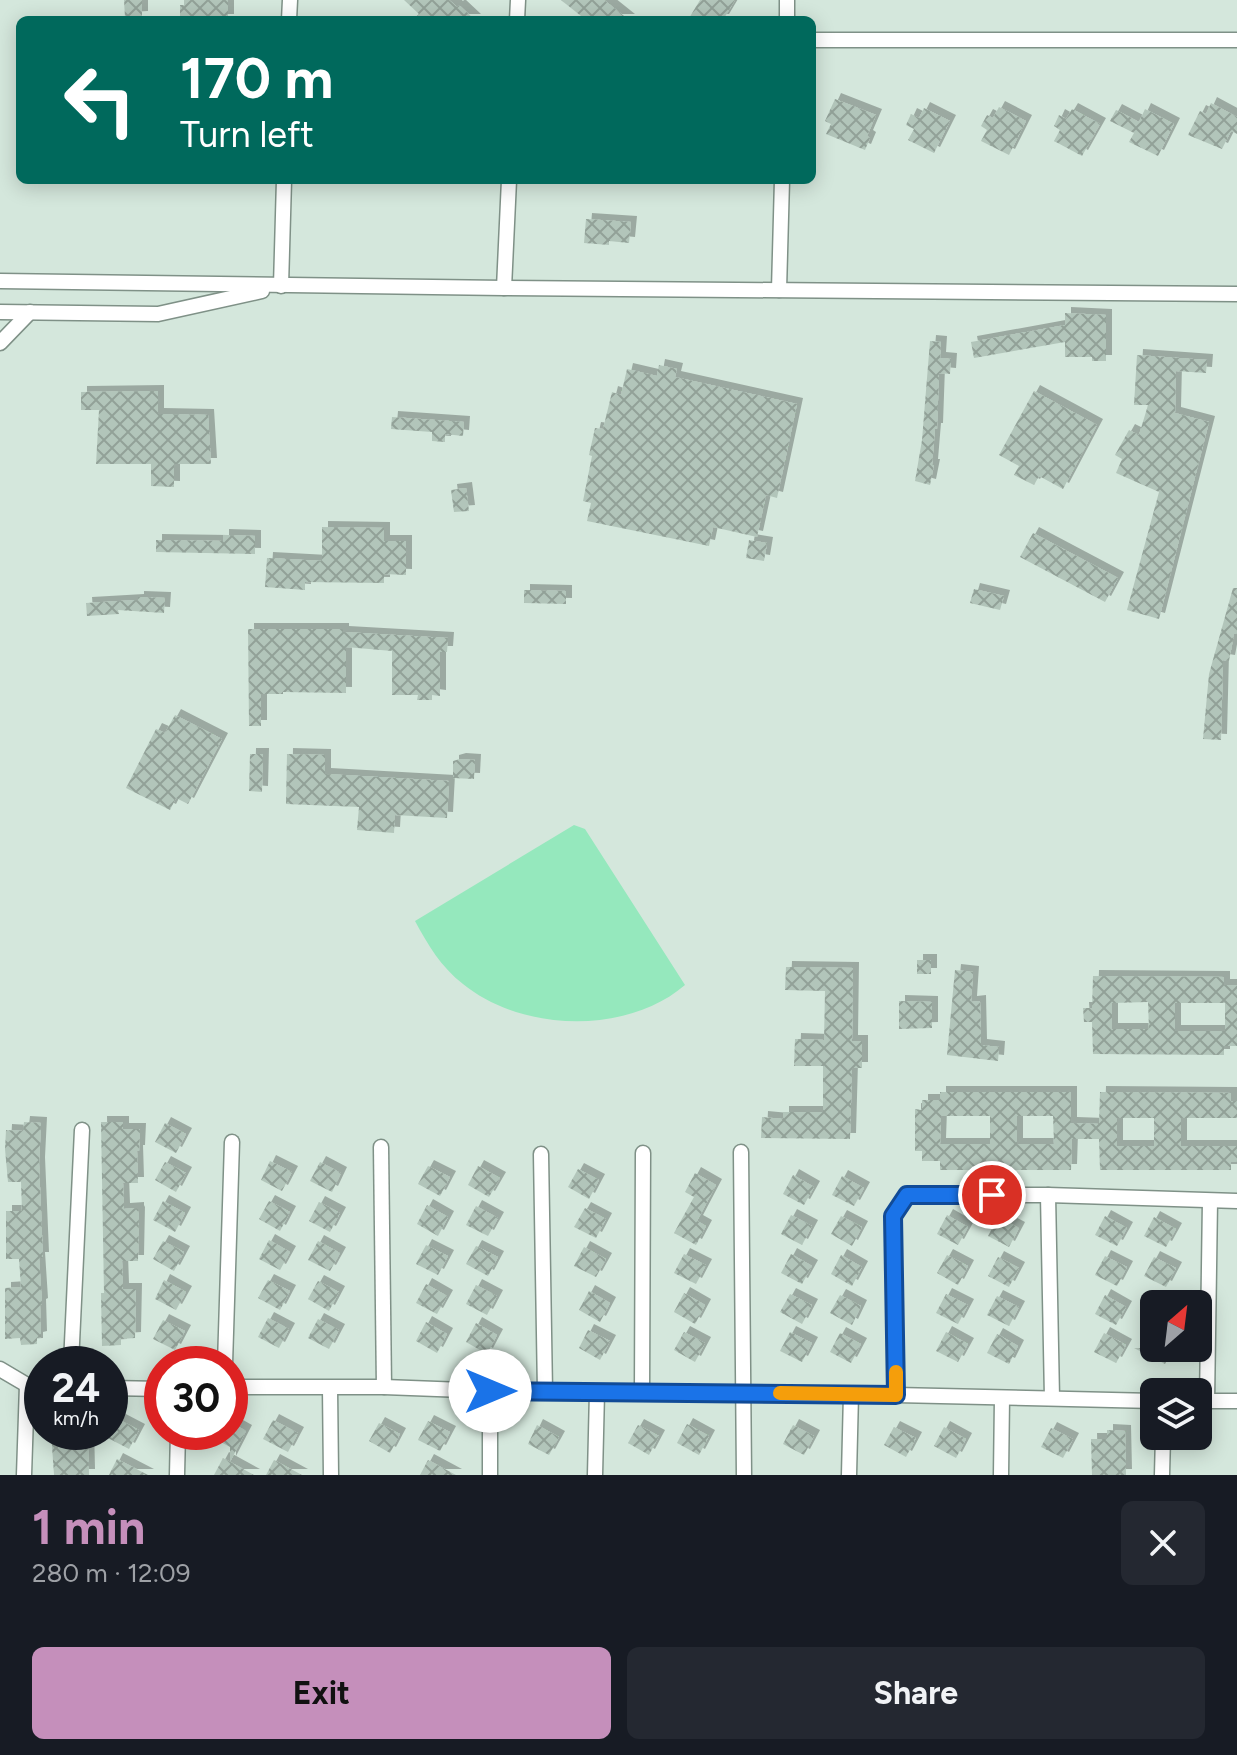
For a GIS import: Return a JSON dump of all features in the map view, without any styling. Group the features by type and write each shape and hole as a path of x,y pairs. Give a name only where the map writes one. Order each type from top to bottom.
{"street":[{"path":"816,40 1237,40"},
{"path":"281,286 284,184"},
{"path":"504,288 509,184"},
{"path":"779,290 782,184"},
{"path":"0,281 1237,294"},
{"path":"0,312 158,314 281,286"},
{"path":"0,343 30,312"},
{"path":"72,1346 82,1130"},
{"path":"226,1346 232,1142"},
{"path":"381,1147 384,1387"},
{"path":"741,1152 744,1475"},
{"path":"642,1392 643,1153"},
{"path":"541,1154 545,1392"},
{"path":"896,1395 893,1216 907,1195 1048,1195 1237,1201"},
{"path":"1048,1195 1052,1398"},
{"path":"1204,1378 1210,1201"},
{"path":"0,1369 24,1380"},
{"path":"248,1387 1140,1401"},
{"path":"330,1388 331,1475"},
{"path":"490,1391 490,1475"},
{"path":"595,1475 597,1392"},
{"path":"849,1475 851,1394"},
{"path":"1001,1475 1002,1398"},
{"path":"1212,1401 1237,1401"},
{"path":"24,1475 27,1450"},
{"path":"177,1475 178,1450"},
{"path":"1162,1475 1163,1450"}],"green space":[{"path":"574,825 585,829 685,985 661,1001 634,1013 605,1019 544,1019 487,1000 448,970 415,921"}],"building":[{"path":"124,0 142,0 142,16 125,16"},
{"path":"184,0 228,0 228,16 180,16 180,5 184,5"},
{"path":"404,0 449,0 471,16 417,16 419,14"},
{"path":"561,0 604,0 624,16 581,16"},
{"path":"700,0 735,0 725,16 690,16"},
{"path":"835,99 876,115 865,150 826,134 831,124 825,121"},
{"path":"1211,103 1237,117 1237,134 1231,131 1222,149 1188,135 1200,111 1206,114"},
{"path":"999,107 1026,121 1009,155 981,141 987,130 981,126 987,115 993,118"},
{"path":"924,108 950,121 934,153 908,140 914,129 906,125 911,114 919,118"},
{"path":"1072,109 1100,124 1082,156 1054,141 1060,130 1054,126 1059,115 1066,119"},
{"path":"1145,109 1174,124 1158,156 1129,142 1134,133 1110,121 1116,110 1139,122"},
{"path":"586,219 631,222 629,243 584,243"},
{"path":"1065,313 1106,315 1106,361 1092,361 1092,357 1065,357 1065,342 974,358 971,342 1065,325"},
{"path":"930,341 941,342 940,358 951,359 950,374 939,373 937,429 930,485 915,481 922,440"},
{"path":"1137,355 1207,360 1206,373 1176,371 1175,413 1209,422 1159,619 1127,610 1159,492 1116,473 1122,459 1115,455 1129,430 1139,435 1148,405 1134,405"},
{"path":"659,365 677,369 675,377 797,404 777,498 766,495 757,537 713,527 709,546 587,521 591,503 583,501 595,428 603,429 612,392 621,395 627,369 657,376"},
{"path":"158,391 158,414 208,415 211,464 174,464 174,487 151,486 151,464 96,464 99,410 81,410 81,392"},
{"path":"1034,391 1097,425 1063,489 1039,476 1034,485 1014,475 1019,466 999,455"},
{"path":"392,417 464,422 463,436 445,434 445,442 432,441 432,432 391,429"},
{"path":"466,488 469,511 454,512 451,490"},
{"path":"322,527 384,528 384,541 406,541 406,575 384,574 384,583 305,582 305,590 265,587 267,558 322,561"},
{"path":"1033,533 1118,578 1105,602 1020,557"},
{"path":"223,535 255,536 255,554 156,552 156,540 223,541"},
{"path":"749,540 767,543 764,561 746,558"},
{"path":"1233,588 1237,588 1237,634 1234,634 1229,661 1223,660 1221,740 1203,739 1209,674"},
{"path":"974,589 1004,596 1000,610 970,603"},
{"path":"524,590 566,591 566,604 524,603"},
{"path":"138,597 165,598 164,613 118,610 119,614 87,616 86,603 138,600"},
{"path":"248,629 343,629 343,632 448,638 447,652 440,652 440,696 432,695 432,700 417,700 418,695 392,695 392,651 346,647 346,693 261,694 261,726 249,726"},
{"path":"175,715 222,739 188,804 176,798 170,810 126,788 156,729 165,733"},
{"path":"250,754 263,754 262,792 249,791"},
{"path":"287,754 325,755 325,774 449,781 447,818 395,815 394,833 357,830 359,807 286,804"},
{"path":"475,760 474,779 453,778 453,761"},
{"path":"917,960 931,960 931,974 917,974"},
{"path":"786,967 853,968 852,1041 862,1041 862,1068 852,1068 850,1139 761,1138 762,1117 783,1119 783,1112 823,1112 823,1066 794,1066 795,1039 824,1040 825,991 785,990"},
{"path":"955,970 973,972 971,1002 980,1001 981,1045 999,1047 998,1061 947,1055"},
{"path":"1093,976 1224,977 1224,985 1237,985 1237,1046 1224,1046 1224,1055 1093,1054 1092,1022 1084,1022 1083,1008 1092,1008","holes":["1148,1002 1149,1029 1112,1029 1112,1003","1175,1003 1225,1003 1225,1031 1175,1031"]},
{"path":"899,1001 932,1002 932,1028 899,1029"},
{"path":"940,1092 1071,1092 1071,1123 1099,1124 1100,1092 1231,1093 1231,1101 1237,1101 1237,1118 1181,1118 1181,1146 1237,1146 1237,1162 1231,1162 1231,1170 1100,1170 1099,1139 1072,1139 1071,1170 940,1170 940,1161 922,1161 922,1151 915,1151 915,1109 922,1110 922,1100 940,1100","holes":["941,1116 990,1116 990,1144 940,1144","1017,1116 1053,1116 1054,1144 1017,1144","1117,1118 1154,1118 1154,1146 1117,1146"]},
{"path":"24,1122 41,1123 39,1163 43,1258 39,1258 41,1337 37,1338 37,1344 21,1345 20,1338 5,1339 5,1288 21,1287 19,1259 6,1259 6,1211 22,1211 21,1182 8,1182 5,1149 6,1130 23,1131"},
{"path":"101,1122 123,1122 123,1129 140,1129 138,1183 123,1183 124,1209 138,1208 139,1211 138,1261 122,1261 123,1289 136,1289 135,1338 121,1339 121,1345 102,1346 101,1293 104,1293"},
{"path":"165,1123 186,1134 176,1153 155,1142"},
{"path":"270,1161 292,1172 282,1191 261,1180"},
{"path":"165,1162 186,1173 176,1192 155,1180"},
{"path":"320,1162 341,1173 332,1192 310,1181"},
{"path":"428,1166 450,1177 440,1196 418,1184"},
{"path":"478,1166 500,1178 489,1197 468,1185"},
{"path":"578,1169 599,1180 589,1199 568,1187"},
{"path":"695,1173 716,1185 697,1221 706,1226 696,1245 674,1233 694,1197 685,1192"},
{"path":"793,1175 814,1187 804,1205 783,1194"},
{"path":"842,1176 864,1188 854,1206 832,1195"},
{"path":"163,1201 185,1213 175,1232 153,1220"},
{"path":"269,1201 290,1212 280,1231 259,1219"},
{"path":"319,1202 340,1213 330,1232 309,1221"},
{"path":"427,1205 448,1217 438,1236 417,1224"},
{"path":"476,1206 498,1218 488,1236 466,1225"},
{"path":"585,1208 606,1219 596,1238 574,1227"},
{"path":"791,1215 812,1226 802,1245 781,1234"},
{"path":"947,1215 968,1227 958,1245 937,1234"},
{"path":"841,1216 862,1227 852,1246 831,1234"},
{"path":"1105,1216 1127,1228 1117,1246 1095,1235"},
{"path":"998,1217 1019,1228 1009,1247 988,1236"},
{"path":"1154,1217 1176,1229 1166,1247 1144,1236"},
{"path":"269,1240 290,1252 280,1270 259,1259"},
{"path":"163,1241 184,1252 174,1271 153,1259"},
{"path":"318,1241 340,1253 330,1271 308,1260"},
{"path":"426,1245 448,1256 438,1275 416,1264"},
{"path":"476,1246 498,1257 488,1276 466,1264"},
{"path":"584,1247 606,1259 596,1277 574,1266"},
{"path":"684,1254 706,1265 696,1284 674,1273"},
{"path":"791,1254 812,1266 802,1284 781,1273"},
{"path":"841,1255 862,1267 852,1286 831,1274"},
{"path":"947,1255 968,1266 958,1285 937,1273"},
{"path":"1105,1256 1127,1267 1117,1286 1095,1275"},
{"path":"998,1257 1019,1268 1009,1287 988,1276"},
{"path":"1154,1257 1176,1268 1166,1287 1144,1276"},
{"path":"164,1280 186,1292 176,1310 155,1299"},
{"path":"268,1280 290,1291 280,1310 258,1298"},
{"path":"318,1281 339,1292 329,1311 308,1299"},
{"path":"426,1284 447,1296 437,1314 416,1303"},
{"path":"476,1285 497,1296 487,1315 466,1304"},
{"path":"589,1291 610,1303 600,1322 579,1310"},
{"path":"684,1293 705,1305 695,1324 674,1312"},
{"path":"790,1294 812,1305 802,1324 780,1312"},
{"path":"946,1294 968,1305 958,1324 936,1313"},
{"path":"840,1295 861,1306 852,1325 830,1313"},
{"path":"1105,1295 1126,1307 1116,1325 1095,1314"},
{"path":"997,1296 1019,1307 1009,1326 987,1315"},
{"path":"268,1318 289,1329 279,1348 258,1337"},
{"path":"318,1319 339,1330 329,1349 308,1338"},
{"path":"163,1320 185,1331 177,1346 167,1346 153,1339"},
{"path":"426,1322 447,1334 437,1353 416,1341"},
{"path":"476,1323 497,1335 487,1354 466,1342"},
{"path":"588,1330 610,1341 600,1360 579,1348"},
{"path":"684,1332 705,1343 695,1362 674,1350"},
{"path":"790,1332 812,1343 802,1362 780,1351"},
{"path":"946,1332 968,1344 958,1362 936,1351"},
{"path":"840,1333 861,1344 851,1363 830,1352"},
{"path":"1104,1333 1126,1345 1116,1363 1094,1352"},
{"path":"997,1334 1018,1346 1009,1364 987,1353"},
{"path":"273,1420 298,1433 288,1452 263,1439"},
{"path":"428,1421 450,1432 440,1451 418,1440"},
{"path":"379,1423 400,1434 390,1453 369,1441"},
{"path":"128,1424 139,1430 128,1448"},
{"path":"687,1424 709,1436 699,1455 677,1443"},
{"path":"537,1425 559,1437 549,1455 528,1444"},
{"path":"638,1425 659,1436 649,1455 628,1443"},
{"path":"793,1425 814,1436 804,1455 783,1444"},
{"path":"894,1427 916,1438 906,1457 884,1445"},
{"path":"944,1427 966,1439 956,1458 934,1446"},
{"path":"1051,1428 1073,1439 1063,1458 1041,1447"},
{"path":"1107,1430 1125,1431 1126,1475 1092,1475 1091,1439 1107,1439"},
{"path":"52,1450 88,1450 89,1475 54,1475"},
{"path":"223,1458 254,1475 214,1475"},
{"path":"117,1459 148,1475 109,1475"},
{"path":"274,1460 302,1475 266,1475"},
{"path":"428,1460 456,1475 420,1475"}],"slow traffic":[{"path":"780,1393 896,1395 896,1372"}],"route":[{"path":"490,1391 896,1395 893,1216 907,1195 992,1195"}]}
